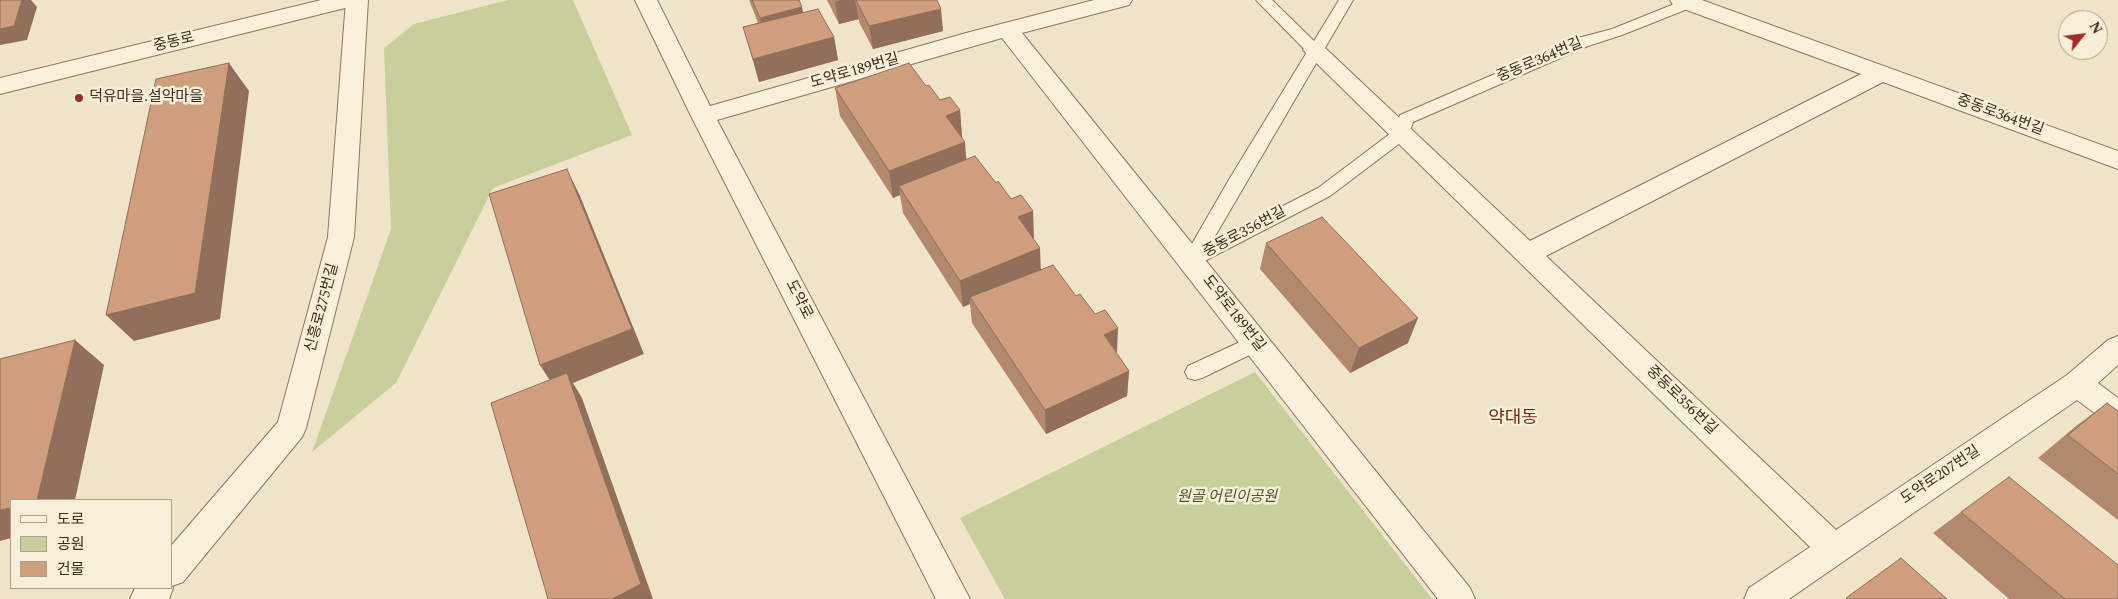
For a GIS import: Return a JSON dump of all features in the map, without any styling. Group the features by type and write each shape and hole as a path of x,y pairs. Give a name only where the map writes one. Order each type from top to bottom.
{"street":[{"name":"중동로","path":"0,86 349,0"},
{"name":"신흥로275번길","path":"172,570 292,428 341,237 357,0"},
{"name":"도약로","path":"646,0 702,116 953,599"},
{"name":"도약로189번길","path":"702,116 1119,0"},
{"name":"중동로364번길","path":"1688,1 2118,160"},
{"name":"도약로189번길","path":"1008,30 1458,599"},
{"name":"중동로356번길","path":"1314,50 1834,549"},
{"path":"1527,254 1882,73"},
{"name":"도약로207번길","path":"1761,599 2077,384 2118,348"},
{"path":"2077,384 2118,414"},
{"path":"148,599 156,589"}],"lane":[{"name":"중동로356번길","path":"1191,261 1314,50 1263,0"},
{"path":"1314,50 1346,0"},
{"name":"중동로364번길","path":"1402,133 1406,119 1583,42 1617,32 1688,1"},
{"name":"중동로356번길","path":"1191,261 1324,192 1402,133"},
{"path":"1195,372 1256,343"}],"green space":[{"path":"508,0 573,0 632,135 493,188 396,383 312,452 391,229 384,48 414,24"},
{"name":"원골 어린이공원","path":"1255,372 1432,599 1005,599 960,518"}],"building":[{"path":"0,0 22,0 14,26 0,29"},
{"path":"752,0 799,0 802,7 760,18"},
{"path":"856,0 937,0 941,9 869,26"},
{"path":"818,9 834,37 753,59 743,27"},
{"path":"229,63 195,293 106,315 156,79"},
{"path":"909,63 926,86 929,85 940,100 950,97 960,110 946,116 965,142 889,171 835,88"},
{"path":"975,156 996,183 998,181 1011,199 1021,195 1033,211 1018,217 1040,248 960,281 899,186"},
{"path":"567,169 632,329 540,365 489,194"},
{"path":"1322,217 1418,318 1359,348 1266,243"},
{"path":"1053,265 1076,296 1080,294 1095,314 1105,310 1118,328 1104,335 1129,371 1045,410 970,297"},
{"path":"75,340 37,499 10,499 10,508 0,510 0,359"},
{"path":"567,373 641,584 612,599 548,599 491,403"},
{"path":"2107,403 2118,411 2118,474 2068,435"},
{"path":"2009,477 2118,565 2118,599 2065,599 1961,512"},
{"path":"1901,558 1947,599 1846,598"}],"place":[{"name":"덕유마을.설악마을","path":"79,98"}],"district":[{"name":"약대동","path":"1513,419"}]}
